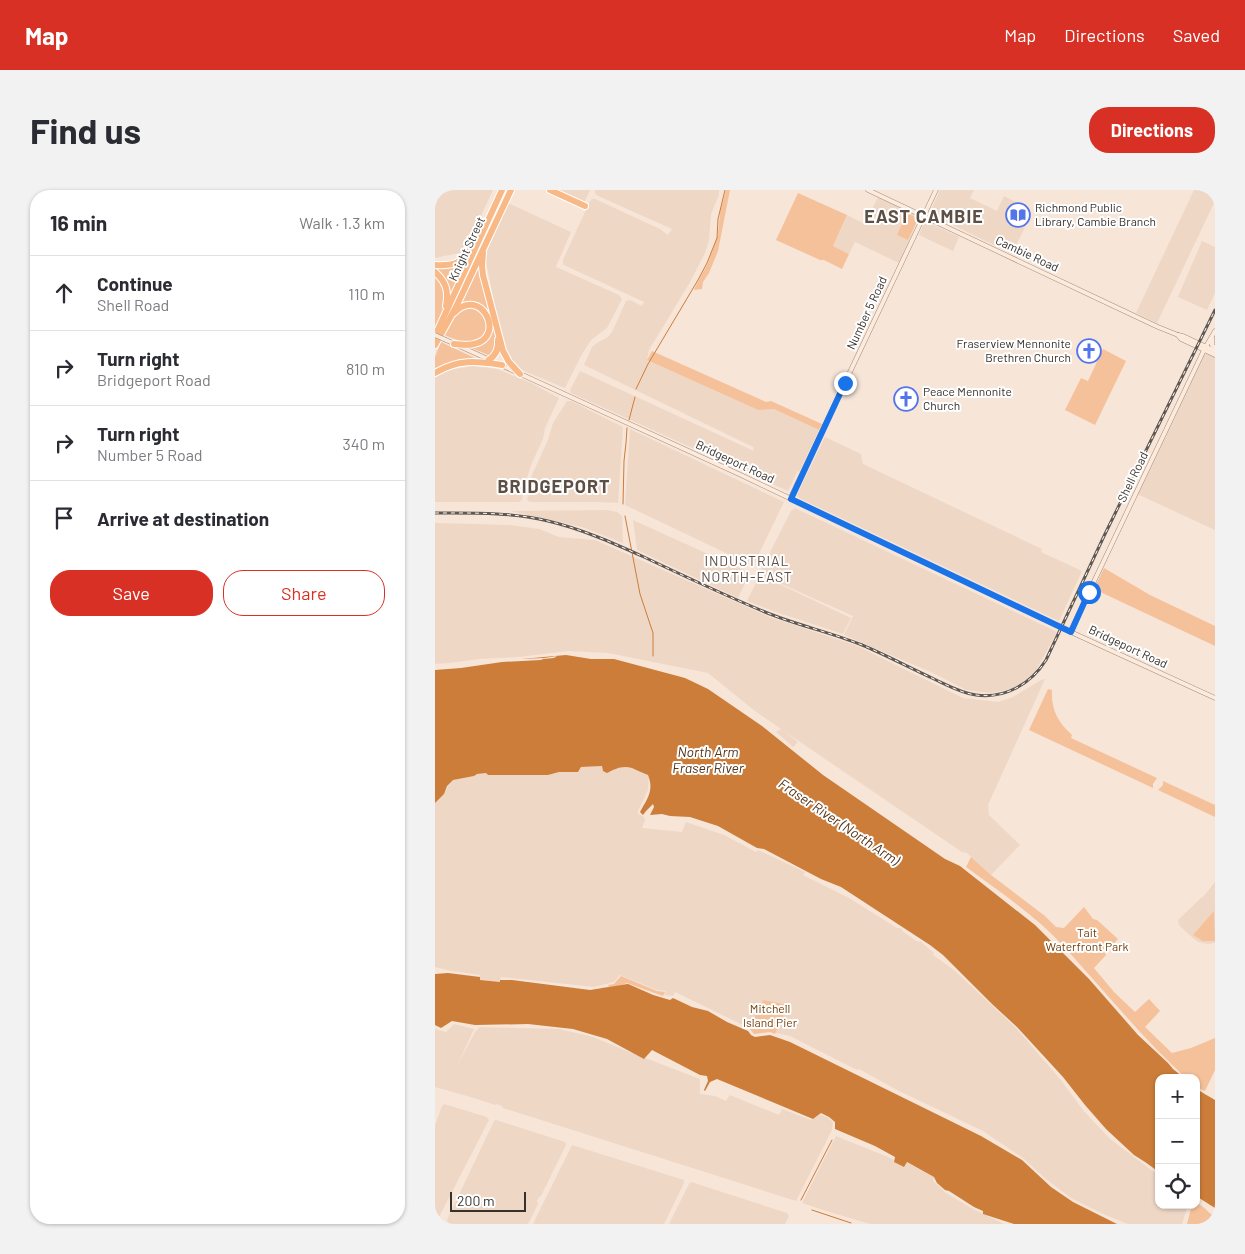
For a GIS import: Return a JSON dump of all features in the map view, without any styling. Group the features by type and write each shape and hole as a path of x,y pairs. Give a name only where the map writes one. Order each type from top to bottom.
{"highway":[{"name":"Knight Street","path":"435,335 502,190"},
{"name":"Knight Street","path":"435,345 509,190"},
{"path":"509,190 483,253 482,266 503,351 507,360 520,374"},
{"path":"550,190 585,206"},
{"path":"435,265 452,265 464,259 493,210"},
{"path":"435,345 487,242"},
{"path":"435,272 444,282 448,293 446,306 438,328"},
{"path":"450,318 461,307 474,305 485,311 490,323 488,334 480,342 469,345 454,344"},
{"path":"489,360 496,352 498,333"},
{"path":"435,373 446,366 465,362 502,365"}],"main road":[{"name":"Cambie Road","path":"869,190 1178,335 1181,339 1205,348 1215,355"},
{"name":"Number 5 Road","path":"791,499 936,190"},
{"name":"Shell Road","path":"1071,632 1205,348 1215,331"},
{"name":"Bridgeport Road","path":"435,335 791,499 1215,698"},
{"path":"1211,338 1215,349"},
{"name":"Cambie Road","path":"1205,348 1215,349"},
{"path":"435,1220 443,1224"}],"shaded area":[{"path":"435,190 493,190 464,252 435,258"},
{"path":"553,190 590,190 585,201 582,203"},
{"path":"595,190 719,190 719,195 711,214 709,240 705,253 689,284 649,350 647,360 758,410 774,409 819,430 799,472 792,470 797,472 788,491 571,393 570,390 580,371 754,451 753,447 584,365 592,347 608,337 612,332 626,301 630,300 642,306 644,302 564,265 563,260 590,201 595,199 660,229 668,235 672,229 596,195"},
{"path":"940,190 974,190 970,198 997,211 1004,196 1030,209 1023,223 1026,225 1012,254 931,214 930,212"},
{"path":"1194,190 1215,190 1215,201 1157,323 1136,313"},
{"path":"878,197 918,218 899,263 855,242 849,254 833,246 847,215 865,224"},
{"path":"508,203 571,232 556,267 619,295 622,299 607,328 591,340 565,388 517,368 510,360 497,317 485,256"},
{"path":"927,222 959,237 953,251 919,235 924,223"},
{"path":"1202,241 1215,247 1215,293 1207,310 1178,297"},
{"path":"1203,354 1215,357 1215,530 1137,494"},
{"path":"473,366 497,369 531,383 559,398 545,428 543,439 531,465 522,500 519,502 435,502 435,378 443,371"},
{"path":"567,401 571,401 623,427 618,503 530,502 527,500 532,475 548,440 553,423"},
{"path":"630,429 784,502 753,566 625,505"},
{"path":"825,437 861,454 863,464 1042,549 1041,552 1082,571 1059,621 799,498 797,495"},
{"path":"795,508 1057,632 1034,674 1012,689 992,693 966,690 933,673 844,635 853,616 759,574 791,511"},
{"path":"607,510 617,512 622,516 623,543 582,527 510,511"},
{"path":"633,520 750,573 738,598 637,550"},
{"path":"435,523 510,525 539,529 559,537 595,540 772,618 855,645 963,698 998,702 1013,697 1045,679 988,805 989,815 1020,845 991,875 967,853 962,852 784,731 798,742 793,747 776,732 781,729 755,711 708,673 608,653 568,651 435,664"},
{"path":"760,575 851,618 843,634 747,601"},
{"path":"602,766 607,773 620,767 628,767 649,775 648,790 638,811 638,814 643,816 645,820 642,828 682,832 686,822 724,835 756,852 758,850 805,872 803,875 849,898 897,928 900,928 918,942 920,941 934,953 933,955 954,970 1016,1028 1060,1079 1083,1110 1109,1138 1155,1173 1155,1209 1187,1209 1182,1224 1128,1224 1071,1198 1023,1158 983,1131 790,1036 776,1033 763,1000 749,1028 675,992 673,996 664,995 666,991 657,990 620,975 614,982 594,987 501,977 500,982 479,980 480,975 435,967 435,803 444,794 453,780 476,774 548,775 559,772 578,772 581,767"},
{"path":"1215,882 1215,943 1208,944 1193,938 1179,925 1178,920 1203,897"},
{"path":"454,1024 474,1029 457,1066 475,1032 480,1027 559,1029 593,1037 700,1079 700,1094 715,1096 726,1101 730,1095 779,1115 782,1109 811,1120 820,1115 827,1117 833,1122 832,1130 796,1201 503,1108 497,1104 435,1087 435,1029 446,1032"},
{"path":"444,1104 487,1117 489,1120 438,1219 435,1218 435,1125"},
{"path":"496,1120 565,1142 566,1145 537,1201 538,1204 528,1224 448,1224 447,1220"},
{"path":"836,1136 893,1159 894,1162 903,1166 906,1162 934,1177 933,1181 946,1193 1004,1224 870,1224 802,1203"},
{"path":"572,1145 684,1180 664,1224 533,1224"},
{"path":"691,1182 787,1213 789,1216 785,1224 669,1224"}],"green space":[{"path":"726,190 730,190 718,251 703,282 702,289 695,290 708,263 718,235 720,212"},
{"path":"798,193 847,215 833,246 849,254 842,269 776,240"},
{"path":"907,213 918,219 908,240 897,235"},
{"path":"469,256 450,299 435,271 435,266"},
{"path":"481,257 498,344 491,356 469,347 490,333 482,307 458,308"},
{"path":"435,274 444,283 446,303 435,329"},
{"path":"465,307 478,308 487,316 486,335 469,343 444,335 454,316"},
{"path":"441,342 479,360 435,372 435,357"},
{"path":"1103,349 1126,361 1095,425 1065,410 1081,378 1088,381"},
{"path":"652,351 766,402 771,401 822,424 819,430 774,409 758,410 647,360"},
{"path":"1104,568 1150,595 1215,626 1215,646 1094,589"},
{"path":"1048,689 1052,690 1056,715 1072,735 1071,738 1157,778 1153,788 1029,730"},
{"path":"1163,781 1215,805 1215,817 1158,790 1163,785"},
{"name":"Tait Waterfront Park","path":"971,857 1056,927 1064,928 1084,907 1093,919 1097,920 1118,939 1094,968 1114,992 1135,1012 1149,999 1160,1011 1145,1027 1172,1053 1191,1048 1215,1038 1215,1070 1205,1091 1200,1089 1200,1074 1182,1074 1161,1054 1049,931 1014,902 966,867"},
{"path":"1214,911 1215,941 1203,941 1193,935"},
{"path":"621,976 657,991 665,992 663,996 627,983 622,985 628,984 668,1000 600,988 609,987 608,985 614,984"},
{"name":"Mitchell Island Pier","path":"763,1000 788,1005 775,1034 770,1032 754,1034 749,1028"},
{"path":"1200,1205 1212,1215 1215,1215 1215,1224 1187,1224 1191,1209 1200,1209"}],"water":[{"name":"North Arm Fraser River","path":"566,655 591,659 614,659 685,678 708,689 762,726 823,775 945,859 960,866 1035,925 1089,979 1138,1035 1179,1074 1155,1074 1155,1169 1134,1155 1106,1129 1063,1077 1017,1027 943,955 841,887 821,879 764,849 757,848 718,826 690,817 662,814 650,815 654,807 653,804 643,815 640,812 650,790 648,775 625,767 607,773 603,771 602,766 581,767 578,772 559,772 548,775 477,774 453,780 447,786 444,794 435,803 435,667"},
{"path":"448,973 480,977 480,980 500,982 500,980 512,980 590,990 628,984 653,995 670,1000 673,998 692,1007 708,1011 748,1031 755,1037 770,1035 790,1042 981,1136 1022,1160 1051,1187 1073,1202 1117,1224 1014,1224 983,1214 983,1211 945,1190 937,1183 934,1177 907,1162 904,1167 894,1162 895,1157 875,1146 835,1129 835,1122 821,1113 813,1119 717,1079 710,1082 705,1091 708,1081 707,1076 700,1075 652,1050 644,1059 607,1039 573,1029 528,1024 475,1025 452,1021 441,1028 435,1025 435,974"},
{"path":"1200,1090 1215,1100 1215,1208 1200,1199"}],"pier":[{"path":"557,656 541,660 502,662 435,670 435,666 486,660"}],"waterway":[{"path":"636,389 648,364 707,263 717,238 718,219 725,190"},
{"path":"629,420 635,397"},
{"path":"623,504 627,428"},
{"path":"625,516 640,594 653,633 653,656"},
{"path":"801,1200 832,1140"},
{"path":"812,1210 851,1223"}],"railway":[{"path":"435,513 520,516 573,528 621,547 765,612 862,645 960,691 976,695 997,695 1025,683 1040,669 1046,660 1105,534 1215,310"}],"place":[{"name":"Richmond Public Library, Cambie Branch","path":"1018,215"},
{"name":"Fraserview Mennonite Brethren Church","path":"1089,351"},
{"name":"Peace Mennonite Church","path":"906,399"}],"district":[{"name":"EAST CAMBIE","path":"924,217"},
{"name":"BRIDGEPORT","path":"554,487"},
{"name":"INDUSTRIAL NORTH-EAST","path":"747,570"}],"route":[{"path":"845,383 791,499 1071,632 1089,592"}],"water label":[{"name":"Fraser River (North Arm)","path":"839,822"}]}
